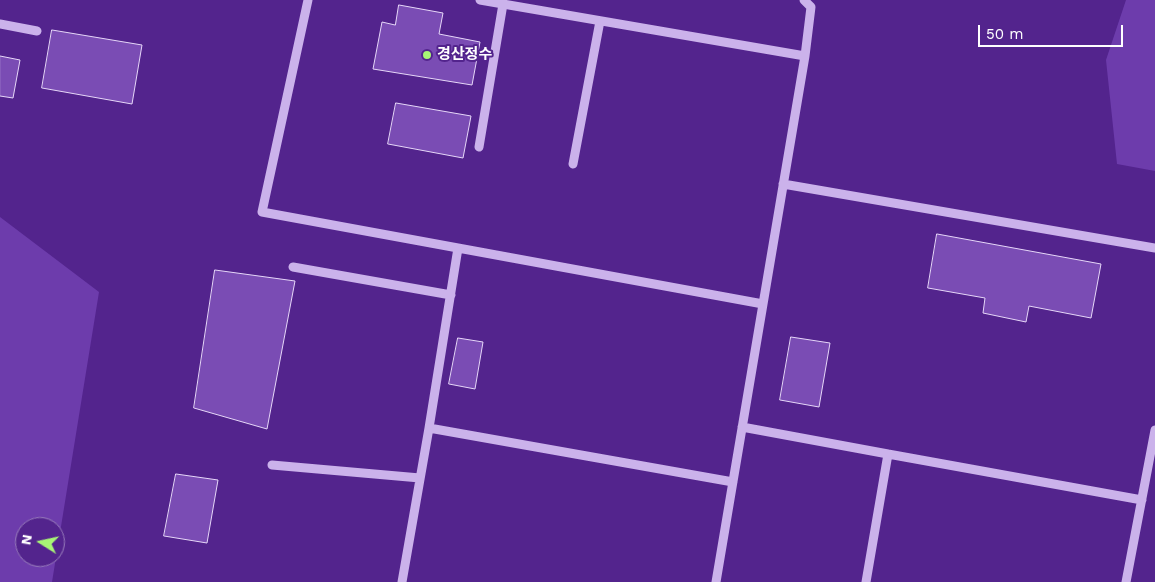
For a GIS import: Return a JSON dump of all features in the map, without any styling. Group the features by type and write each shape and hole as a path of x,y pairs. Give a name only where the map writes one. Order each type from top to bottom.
{"lane":[{"path":"308,0 262,212 762,304"},
{"path":"480,0 805,56"},
{"path":"716,582 805,56 811,7 804,0"},
{"path":"479,148 503,4"},
{"path":"574,164 600,21"},
{"path":"0,24 37,31"},
{"path":"783,184 1155,248"},
{"path":"402,582 458,248"},
{"path":"293,268 451,295"},
{"path":"742,427 1142,500"},
{"path":"429,428 732,482"},
{"path":"1126,582 1155,430"},
{"path":"866,582 888,454"},
{"path":"272,465 420,478"}],"shaded area":[{"path":"1126,0 1155,0 1155,171 1117,164 1106,60"},
{"path":"0,217 99,292 63,517 15,517 15,567 54,567 52,582 0,582"}],"building":[{"name":"경산정수","path":"399,5 443,13 439,34 480,42 472,85 373,69 382,22 395,25"},
{"path":"52,30 142,45 132,104 42,88"},
{"path":"0,56 20,60 13,98 0,96"},
{"path":"396,103 471,116 463,158 388,144"},
{"path":"937,234 1101,264 1091,318 1029,306 1026,322 983,313 985,298 928,288"},
{"path":"215,270 295,281 267,429 194,408"},
{"path":"791,337 830,343 819,407 780,400"},
{"path":"458,338 483,342 475,389 449,384"},
{"path":"176,474 218,480 207,543 164,536"}],"place":[{"name":"경산정수","path":"427,55"}]}
